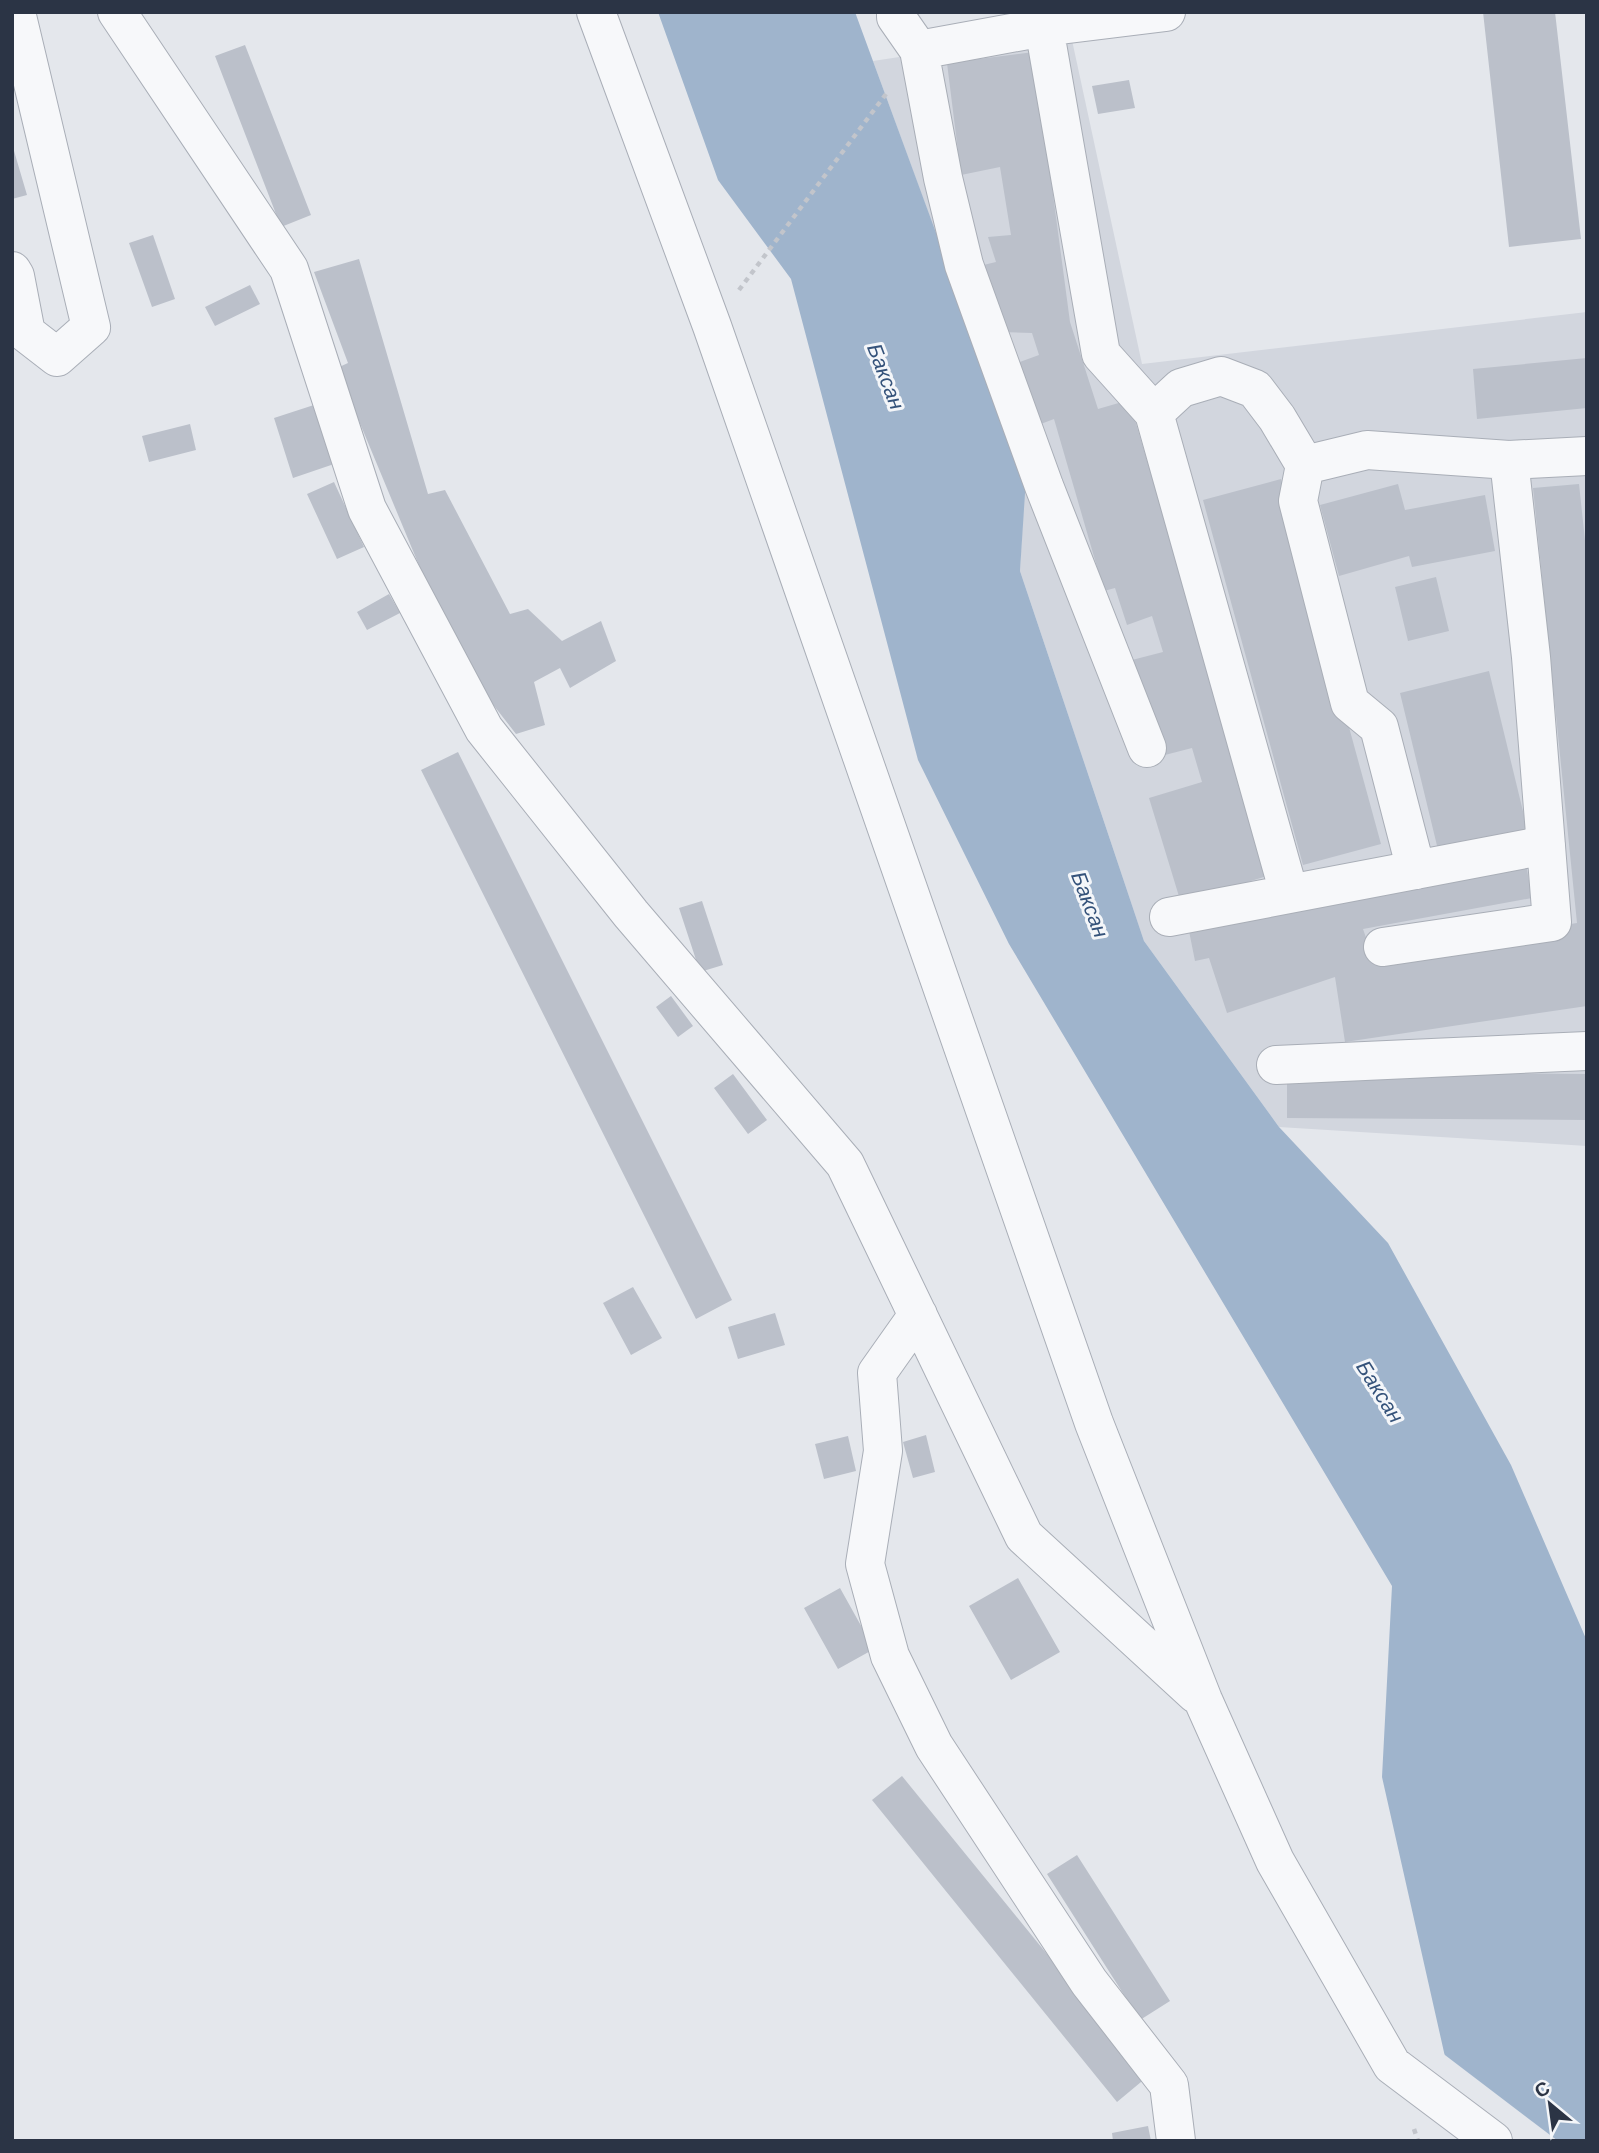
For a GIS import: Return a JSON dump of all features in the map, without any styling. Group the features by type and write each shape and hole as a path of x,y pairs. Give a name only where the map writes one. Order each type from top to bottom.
{"street":[{"path":"12,271 16,276 26,333 57,357 92,327 16,12"},
{"path":"117,12 289,269 367,509 484,729 631,914 845,1164 1024,1536 1203,1700"},
{"path":"596,12 712,326 1089,1410 1203,1700 1275,1861 1392,2065 1493,2141"},
{"path":"895,12 896,18 919,50 943,178 964,265 1044,486 1147,748"},
{"path":"919,50 1036,23 1164,12"},
{"path":"1036,23 1101,354 1154,413 1289,893"},
{"path":"1154,413 1181,388 1221,376 1255,389 1277,418 1305,465 1298,501 1350,703 1379,727 1416,870"},
{"path":"1305,465 1367,450 1509,460 1586,460"},
{"path":"1383,947 1552,922 1531,657 1509,460"},
{"path":"1170,916 1546,845"},
{"path":"1276,1065 1587,1051"},
{"path":"918,1315 877,1373 883,1451 864,1564 890,1656 934,1746 1089,1982 1169,2085 1176,2141"}],"path":[{"path":"712,326 919,50"}],"shaded area":[{"path":"1070,31 1142,364 1587,312 1587,1146 1279,1127 1144,941 1020,571 1025,478 873,61"}],"water":[{"name":"Баксан","path":"658,12 855,12 1026,478 1020,571 1144,941 1279,1127 1388,1243 1511,1465 1587,1641 1587,2141 1464,2141 1382,1777 1392,1586 1009,944 918,760 791,279 718,180"}],"pier":[{"path":"1441,2052 1558,2141 1461,2141"}],"building":[{"path":"1483,12 1555,12 1581,239 1509,247"},
{"path":"245,45 311,215 281,227 215,56"},
{"path":"1034,52 1070,322 1098,409 1129,400 1270,875 1181,903 1149,798 1202,782 1192,748 1161,756 1132,660 1163,652 1152,616 1127,625 1115,588 1104,591 1054,419 1038,425 1017,363 1039,355 1032,333 999,332 975,267 996,262 988,237 1011,235 1000,167 961,175 947,63"},
{"path":"1129,80 1135,108 1098,114 1092,86"},
{"path":"12,144 27,195 12,199"},
{"path":"153,235 175,299 152,307 129,243"},
{"path":"359,259 428,494 445,490 510,614 528,609 562,641 601,621 616,661 570,688 560,668 534,682 545,725 516,734 466,670 438,611 337,368 348,363 314,272"},
{"path":"250,285 260,304 215,326 205,307"},
{"path":"1587,358 1587,408 1477,419 1473,369"},
{"path":"317,404 337,463 293,478 274,418"},
{"path":"190,424 196,450 149,462 142,436"},
{"path":"1281,479 1381,844 1303,865 1203,500"},
{"path":"334,482 364,547 337,559 307,494"},
{"path":"1398,484 1405,510 1485,495 1495,551 1412,567 1409,556 1339,576 1320,505"},
{"path":"1579,484 1587,559 1587,1006 1345,1042 1335,977 1227,1013 1209,958 1195,961 1187,921 1525,858 1532,898 1363,929 1372,955 1577,923 1533,488"},
{"path":"1436,577 1449,631 1408,641 1395,587"},
{"path":"389,594 400,613 367,630 357,612"},
{"path":"1489,671 1529,836 1440,858 1400,693"},
{"path":"458,752 732,1300 696,1319 421,770"},
{"path":"702,901 723,965 700,972 679,908"},
{"path":"671,996 693,1026 678,1037 656,1007"},
{"path":"1287,1072 1587,1074 1587,1120 1287,1118"},
{"path":"733,1074 767,1120 748,1134 714,1088"},
{"path":"633,1287 662,1338 631,1355 603,1303"},
{"path":"775,1313 785,1345 738,1359 728,1327"},
{"path":"926,1435 935,1472 913,1478 903,1442"},
{"path":"848,1436 856,1471 824,1479 815,1444"},
{"path":"1018,1578 1060,1652 1011,1680 969,1606"},
{"path":"840,1588 874,1649 838,1669 804,1608"},
{"path":"902,1776 1147,2077 1117,2102 872,1800"},
{"path":"1077,1855 1170,2001 1140,2020 1047,1874"},
{"path":"1148,2126 1151,2141 1113,2141 1112,2133"}]}
